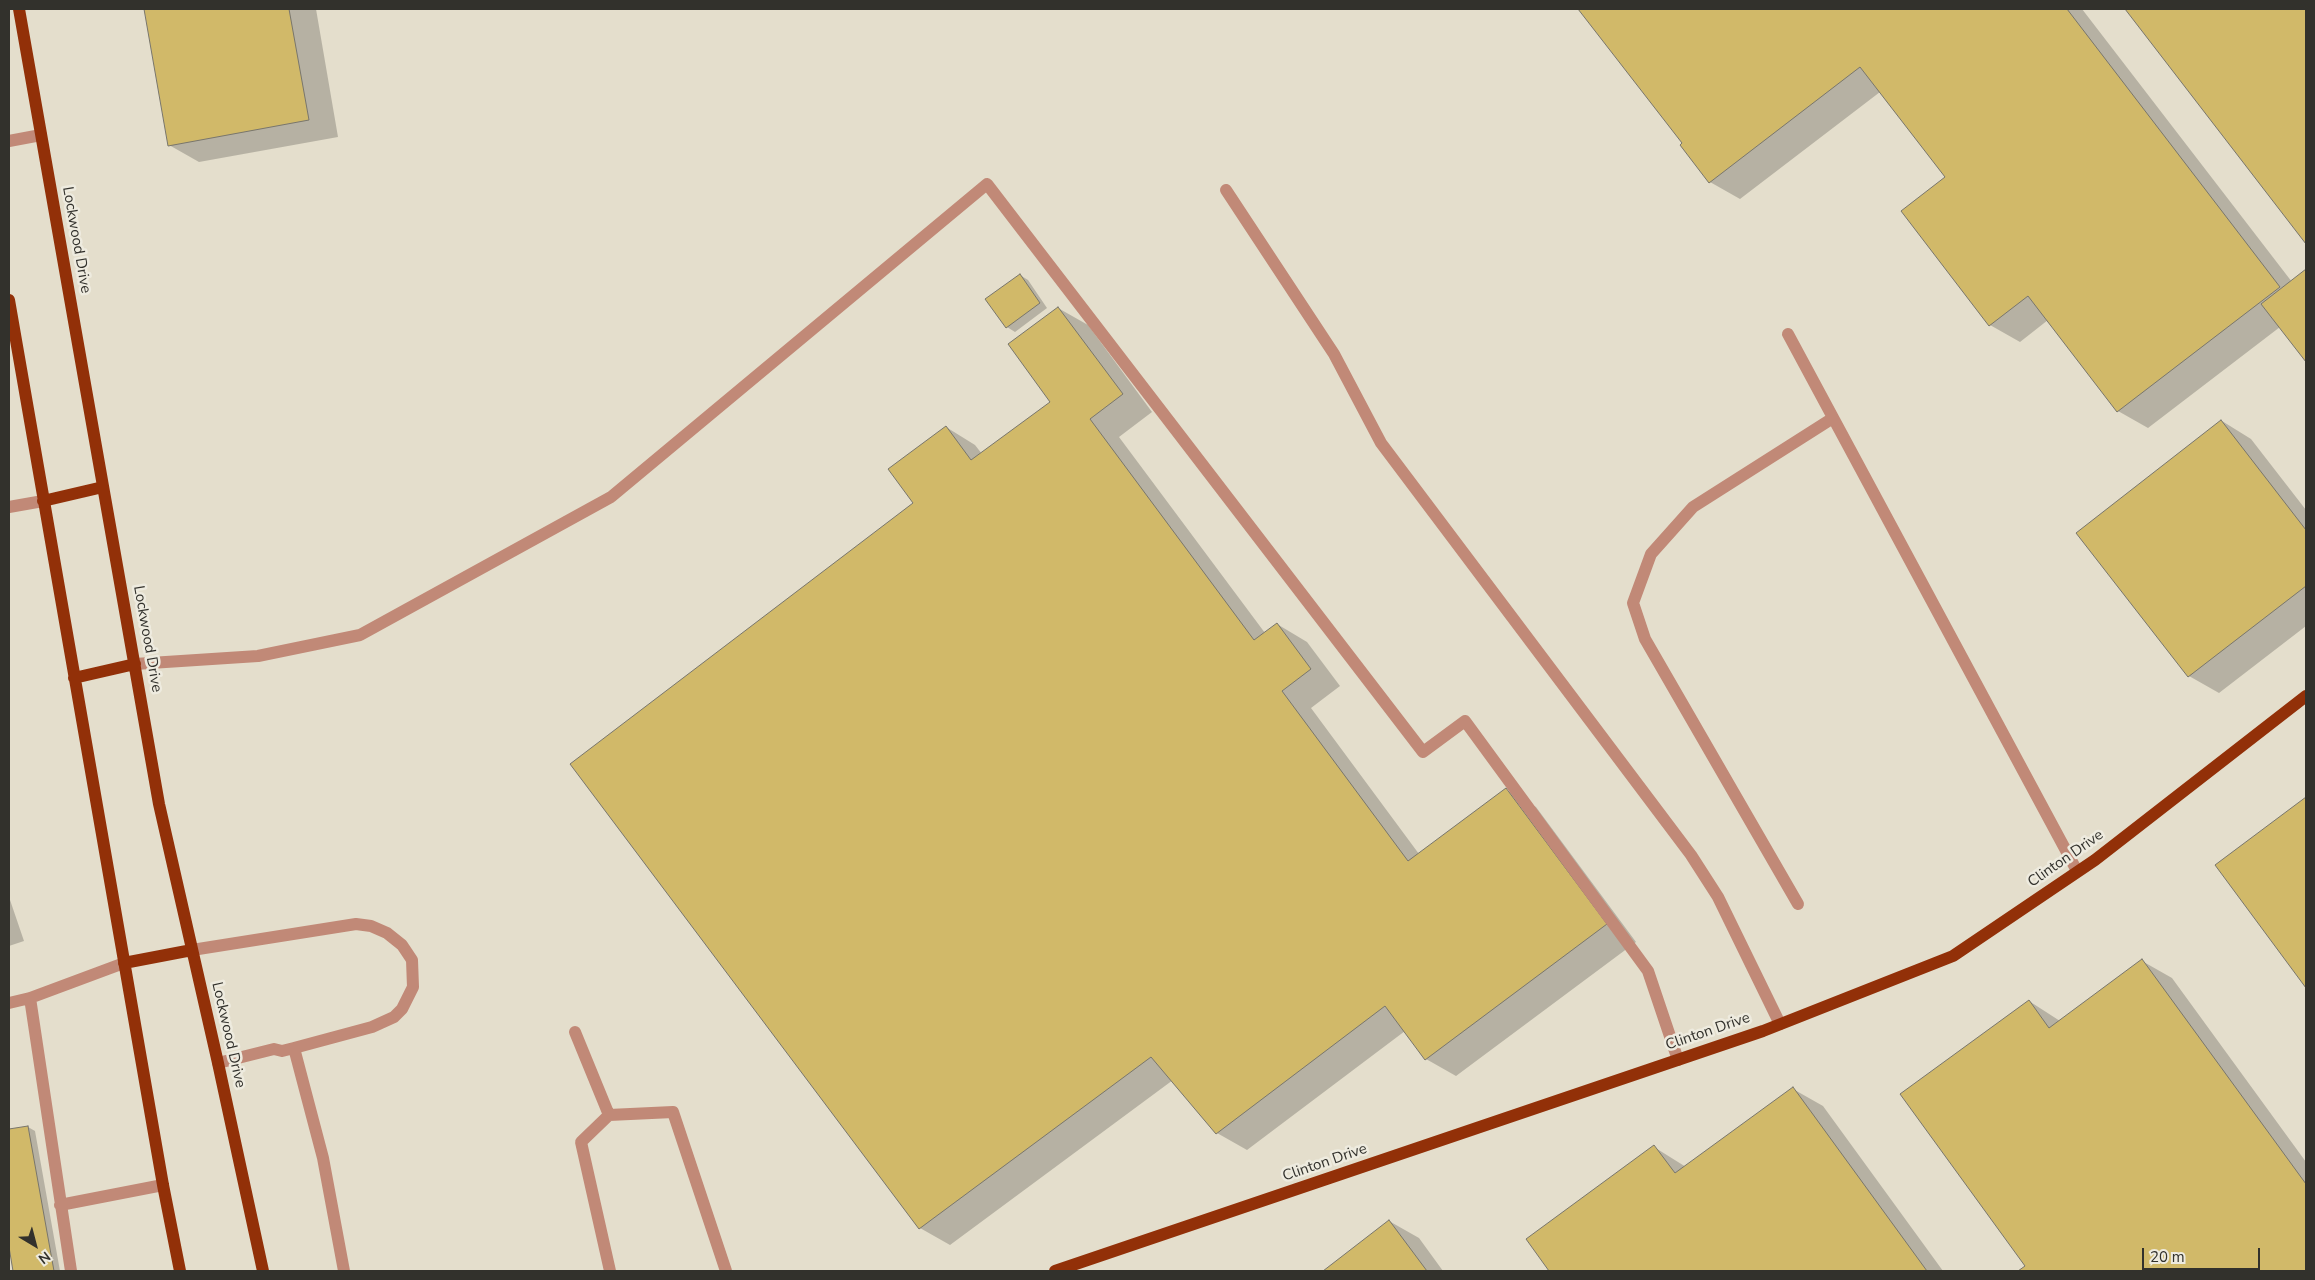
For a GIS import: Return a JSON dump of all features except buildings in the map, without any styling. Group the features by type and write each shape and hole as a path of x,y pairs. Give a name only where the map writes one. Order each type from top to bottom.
{"main road":[{"name":"Lockwood Drive","path":"19,9 159,804 263,1271"},
{"path":"9,300 163,1185 180,1271"},
{"path":"43,501 103,487"},
{"path":"74,678 134,664"},
{"name":"Clinton Drive","path":"1055,1271 1678,1060 1780,1024 1953,956 2077,871 2306,696"},
{"path":"124,963 192,950"}],"lane":[{"path":"9,141 41,135"},
{"path":"134,664 258,656 360,635 611,497 987,184 1423,752 1465,721 1648,971 1678,1060"},
{"path":"1226,190 1334,354 1381,442 1691,854 1718,898 1780,1024"},
{"path":"1788,334 2077,871"},
{"path":"1798,904 1645,639 1633,603 1651,554 1693,507 1834,418"},
{"path":"9,507 43,501"},
{"path":"192,950 356,924 371,926 387,933 402,945 412,960 413,987 402,1009 394,1017 372,1026 294,1048 282,1051 274,1049 218,1063"},
{"path":"9,1003 30,998 124,963"},
{"path":"30,998 71,1271"},
{"path":"575,1032 609,1115"},
{"path":"294,1048 323,1158 344,1271"},
{"path":"610,1271 581,1142 609,1115 673,1112 726,1271"},
{"path":"60,1205 163,1185"}],"shaded area":[{"path":"9,9 2306,9 2306,1271 9,1271"}]}
